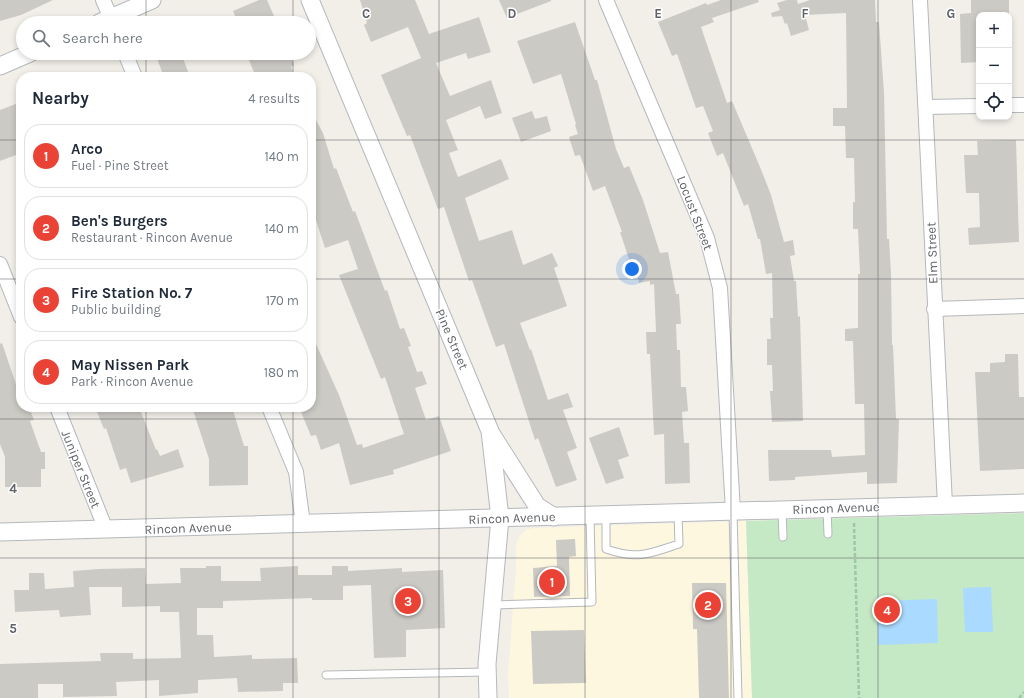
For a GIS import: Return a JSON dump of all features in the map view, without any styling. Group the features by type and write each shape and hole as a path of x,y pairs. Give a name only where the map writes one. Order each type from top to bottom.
{"street":[{"path":"103,0 107,16"},
{"path":"118,16 152,0"},
{"name":"Pine Street","path":"310,0 490,431 500,518 492,605 488,698"},
{"name":"Locust Street","path":"606,0 707,238 720,288 733,512"},
{"name":"Elm Street","path":"920,0 934,309 945,505"},
{"path":"0,66 16,59"},
{"path":"128,60 133,72"},
{"path":"1012,105 1024,105"},
{"path":"926,107 976,106"},
{"path":"0,264 16,304"},
{"path":"934,309 1024,306"},
{"name":"Juniper Street","path":"59,412 106,530"},
{"path":"271,412 296,472 303,524"},
{"path":"490,431 537,506 554,517"},
{"name":"Rincon Avenue","path":"0,532 1024,503"}],"lane":[{"path":"827,509 828,534"},
{"path":"782,510 783,537"},
{"path":"733,512 738,698"},
{"path":"598,516 606,550 622,555 644,556 679,544 678,513"},
{"path":"492,605 592,602 598,516"},
{"path":"326,675 488,672"}],"path":[{"path":"854,522 859,698"},
{"path":"1019,698 1024,692"}],"shaded area":[{"path":"746,521 752,698 509,698 508,676 516,569 516,545 519,537 527,529"}],"green space":[{"path":"1024,513 1024,698 752,698 746,521"}],"water":[{"path":"991,587 993,632 965,632 963,588"},
{"path":"937,599 938,643 878,645 877,601"}],"building":[{"path":"0,0 53,0 21,15 0,21"},
{"path":"259,0 267,0 274,16 235,16 233,11"},
{"path":"360,0 415,0 429,34 479,17 491,52 468,59 466,53 436,63 450,96 491,80 502,113 485,119 480,106 446,120 458,150 449,153 458,177 501,159 509,179 465,198 479,241 512,230 523,265 552,253 558,266 554,268 567,306 520,323 530,350 531,349 548,400 568,393 573,407 563,410 577,448 567,452 577,480 556,487 538,438 535,440 504,344 496,347 472,280 469,281 444,207 438,209 410,135 407,136 381,75 421,58 408,27 371,42 364,25 367,23"},
{"path":"499,0 551,0 551,1 507,18"},
{"path":"721,0 758,0 759,2 712,18 714,22 701,27 727,103 732,101 771,195 784,242 793,240 795,255 790,256 794,281 796,281 798,317 800,316 803,421 772,422 770,391 773,391 772,365 767,365 767,339 771,339 770,318 773,318 772,273 766,274 760,239 758,239 748,204 744,206 723,153 717,156 708,133 713,131 703,106 696,108 677,54 672,56 658,22 706,3 707,5"},
{"path":"787,0 797,0 798,4 810,0 875,0 876,22 879,22 884,93 887,239 889,239 891,273 892,345 896,419 899,419 897,483 867,484 867,472 795,477 795,480 769,481 768,450 831,450 832,457 865,455 864,404 855,404 853,341 845,341 845,329 858,328 858,274 860,274 858,229 853,229 853,202 855,202 854,158 846,158 845,126 833,126 833,108 847,108 846,13 805,15 809,30 791,36 787,23 785,24 782,16 772,17 771,13 780,10 777,3"},
{"path":"971,0 1009,0 1009,12 976,12 976,62 961,63 960,14 971,13"},
{"path":"575,22 595,80 597,80 616,149 624,168 629,166 643,200 660,253 668,252 676,294 679,294 681,324 676,324 677,350 680,350 681,387 686,387 688,411 682,412 684,443 689,443 690,483 665,484 664,434 654,435 650,354 647,354 646,332 656,332 654,284 650,285 650,281 639,283 638,276 629,278 626,260 629,259 620,232 622,232 605,186 593,191 580,155 575,156 569,137 578,134 561,74 533,84 517,41"},
{"path":"158,60 184,60 188,72 162,72"},
{"path":"249,60 292,60 294,65 291,67 293,72 254,72"},
{"path":"16,104 16,155 0,161 0,110"},
{"path":"532,111 535,119 547,116 551,131 521,142 512,118"},
{"path":"316,120 323,133 334,169 336,168 353,212 355,211 385,291 387,290 400,329 404,328 411,346 408,347 417,372 422,371 427,384 415,388 426,420 439,416 451,451 393,470 394,474 350,485 339,443 321,450 316,435 311,436 301,412 316,412 316,344 339,395 357,445 362,444 363,448 404,434 385,377 381,379 339,275 358,269 348,240 325,248 316,220"},
{"path":"1016,140 1019,242 969,245 968,228 980,227 979,193 966,193 964,155 978,155 977,141"},
{"path":"2,343 16,384 16,412 31,412 34,420 30,421 41,452 45,452 45,469 41,469 41,487 5,487 5,457 0,444 0,344"},
{"path":"1005,354 1018,354 1019,397 1024,397 1024,469 980,471 975,372 990,372 990,363 1005,362"},
{"path":"97,412 141,412 156,450 157,449 160,456 178,449 184,467 131,483 126,468 120,470 106,428 104,429"},
{"path":"194,412 234,412 244,446 248,446 248,485 209,486 209,459"},
{"path":"619,427 629,456 618,460 624,478 606,484 589,438"},
{"path":"575,539 576,556 569,557 570,596 534,597 533,568 557,566 556,540"},
{"path":"206,566 221,566 221,581 261,581 260,568 298,566 298,575 332,575 332,566 348,566 348,571 402,568 402,572 443,570 445,628 406,630 406,657 374,658 371,585 343,586 343,600 312,600 312,598 223,601 223,608 197,608 197,635 213,635 214,657 252,655 252,659 297,658 298,683 283,683 283,691 238,692 237,678 198,680 198,693 159,696 159,680 116,682 117,696 63,697 63,684 38,684 38,698 0,698 0,664 101,661 100,653 133,653 133,659 181,658 179,612 160,612 160,606 122,607 122,587 89,587 91,615 60,617 59,610 15,612 14,590 29,590 29,573 44,573 45,589 74,587 73,571 145,568 146,584 181,583 180,568 206,568"},
{"path":"692,583 726,583 729,698 699,698 697,629 693,629"},
{"path":"584,630 586,683 533,684 531,631"}],"place":[{"name":"Arco","path":"552,582"},
{"name":"Fire Station No. 7","path":"408,601"},
{"name":"Ben's Burgers","path":"708,605"},
{"name":"May Nissen Park","path":"887,610"}]}
